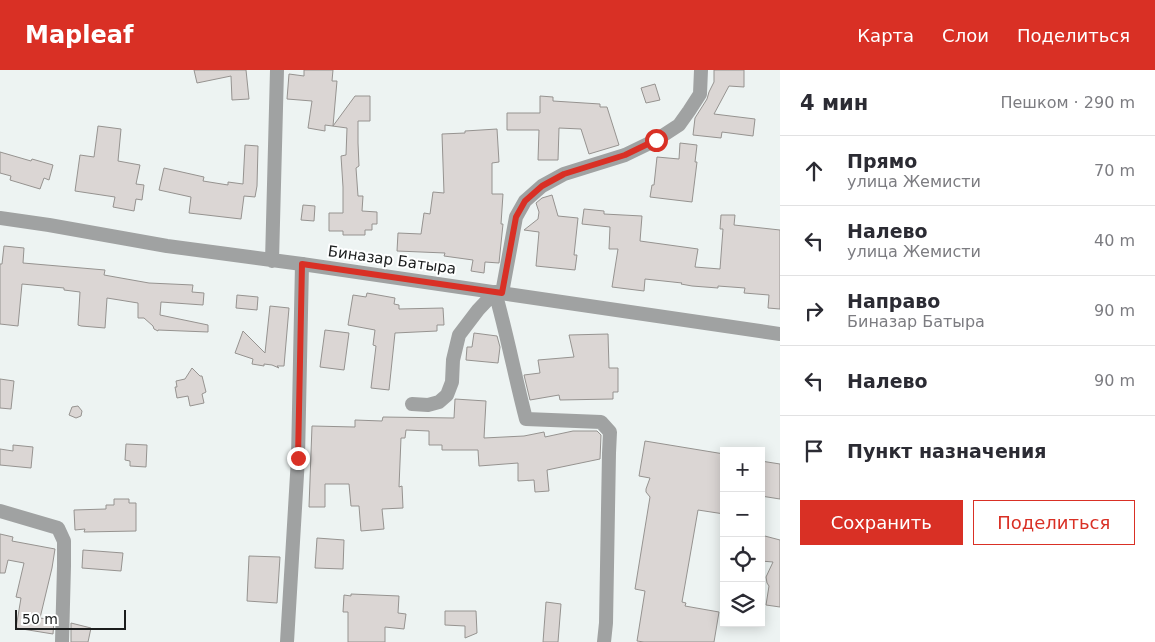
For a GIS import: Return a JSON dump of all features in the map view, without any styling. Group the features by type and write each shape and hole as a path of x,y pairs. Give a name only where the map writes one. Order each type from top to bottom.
{"street":[{"path":"272,261 277,70"},
{"path":"604,642 610,432 600,422 526,420 518,392 498,292 516,217 525,201 542,186 564,174 625,155 656,140 679,125 700,94 701,70"},
{"name":"Биназар Батыра","path":"0,218 167,246 498,292 780,334"},
{"path":"287,642 298,458 302,264"},
{"path":"412,404 428,405 439,402 447,395 452,382 453,360 459,335 478,310 498,292"},
{"path":"0,511 58,528 64,541 62,642"}],"building":[{"path":"194,70 246,70 249,99 232,100 231,76 197,83"},
{"path":"304,70 333,70 332,81 337,81 333,126 355,96 370,96 370,121 358,121 359,166 356,168 358,196 363,196 362,211 377,212 377,224 372,224 372,230 365,230 365,235 343,235 343,231 329,231 329,213 343,213 341,156 346,155 347,128 325,125 325,131 308,128 312,101 287,99 289,74 304,76"},
{"path":"714,70 744,70 744,87 729,86 714,114 755,119 753,136 722,132 721,138 693,135 695,118 707,99 714,82"},
{"path":"655,84 660,100 646,103 641,88"},
{"path":"540,96 553,97 553,101 600,104 600,107 607,107 619,145 589,154 581,129 559,128 558,160 538,160 539,130 507,130 507,113 540,113"},
{"path":"98,126 121,129 118,161 140,165 136,184 144,185 142,200 136,199 134,211 113,207 115,197 75,191 80,155 94,157"},
{"path":"497,129 499,162 492,163 492,194 503,194 501,224 503,224 499,263 485,262 484,273 471,271 473,260 444,256 445,253 397,251 398,233 421,234 424,213 430,214 433,192 444,193 442,134"},
{"path":"680,143 697,145 692,202 650,197 652,185 654,185 657,157 679,159"},
{"path":"245,145 258,146 257,186 255,197 244,196 241,219 189,213 191,197 159,190 164,168 204,177 203,181 228,185 228,182 243,184"},
{"path":"0,152 53,165 49,180 44,178 40,189 10,180 11,176 0,173"},
{"path":"552,195 558,216 578,218 574,255 577,255 575,270 536,266 539,232 524,230 538,219 539,212 536,203 542,198"},
{"path":"303,205 315,206 314,221 301,220"},
{"path":"584,209 604,211 604,214 642,216 640,241 698,249 695,267 720,269 723,229 720,229 721,215 735,215 734,225 780,230 780,309 768,308 769,295 744,293 745,288 692,286 645,279 644,291 612,287 618,249 609,249 610,227 582,224"},
{"path":"4,246 24,248 23,263 105,270 104,275 149,283 193,285 192,292 204,293 203,305 161,302 160,315 208,325 208,332 158,331 144,318 138,318 138,303 107,298 105,328 81,326 78,325 80,292 64,290 64,288 22,284 18,326 0,324 0,264 2,264"},
{"path":"367,293 395,298 394,304 399,305 399,309 443,308 444,325 437,325 437,331 395,333 389,390 371,388 376,346 373,345 375,330 348,325 353,295 366,297"},
{"path":"237,295 258,297 257,310 236,308"},
{"path":"270,306 289,308 284,366 277,366 279,368 272,365 252,364 253,359 235,353 243,331 265,353"},
{"path":"325,330 349,333 344,370 320,367"},
{"path":"474,333 497,336 500,347 498,363 466,360 467,347 472,347"},
{"path":"608,334 609,368 618,368 618,392 613,392 613,399 560,400 559,395 530,400 524,375 540,373 538,360 574,357 569,335"},
{"path":"192,368 202,376 206,392 202,394 204,403 190,406 188,396 177,398 175,387 177,387 176,381 185,379"},
{"path":"0,379 14,381 11,409 0,408"},
{"path":"455,399 486,401 484,438 524,436 544,432 545,437 573,431 597,431 601,435 600,459 547,470 549,491 535,492 534,480 518,481 518,463 479,466 478,450 442,450 442,445 429,445 429,431 406,430 405,438 401,438 399,487 402,486 403,508 382,509 384,529 361,531 359,506 351,506 349,484 325,484 325,507 309,507 312,426 355,427 355,420 382,421 383,417 454,418"},
{"path":"78,406 82,411 81,416 76,418 69,415 72,407"},
{"path":"645,441 720,453 720,513 698,510 682,602 686,603 685,606 719,612 714,642 637,641 645,591 635,589 650,497 646,489 650,478 639,476"},
{"path":"126,444 147,445 146,467 130,466 130,461 125,460"},
{"path":"13,445 33,447 31,468 0,465 0,449 13,451"},
{"path":"765,462 780,464 780,499 765,497"},
{"path":"114,499 129,499 129,503 136,503 136,531 84,532 85,529 75,530 74,510 106,509 106,505 114,505"},
{"path":"0,534 13,537 12,541 55,549 40,618 54,620 53,634 16,628 21,598 16,597 24,563 8,560 5,573 0,573"},
{"path":"765,536 780,540 780,607 766,605 769,586 766,577 773,562 765,561"},
{"path":"317,538 344,540 343,569 315,568"},
{"path":"83,550 123,553 121,571 82,568"},
{"path":"249,556 280,557 277,603 247,601"},
{"path":"351,594 399,596 398,613 406,614 404,629 385,627 385,642 348,642 348,612 343,612 344,595 351,596"},
{"path":"546,602 561,604 558,642 543,642"},
{"path":"445,611 476,611 477,633 465,638 465,626 445,625"},
{"path":"71,623 91,628 88,642 71,642"}],"route":[{"path":"298,458 302,264 502,293 516,217 525,201 542,186 564,174 625,155 656,140"}]}
